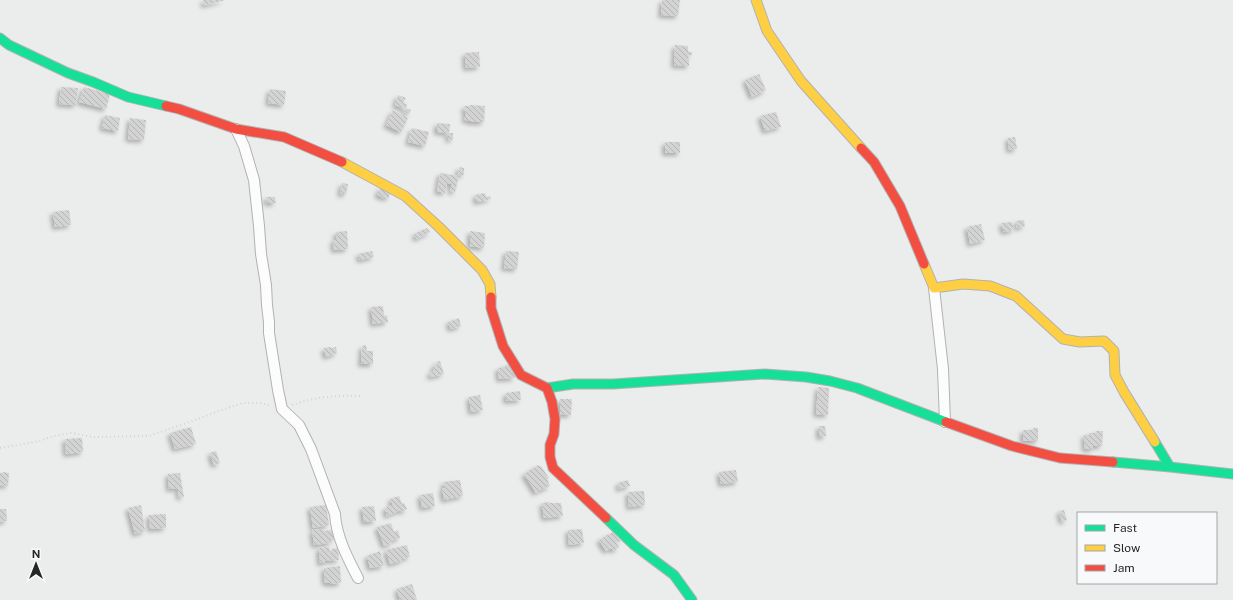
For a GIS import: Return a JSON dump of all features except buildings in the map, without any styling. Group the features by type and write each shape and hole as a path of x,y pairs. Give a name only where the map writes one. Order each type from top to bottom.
{"street":[{"path":"756,0 767,31 801,81 874,162 900,206 934,288 943,369 945,422"},
{"path":"0,38 9,45 68,73 128,96 178,109 236,129 284,137 350,165 405,196 438,226 482,270 490,284 491,308 503,346 521,375 547,388 573,384 613,384 765,374 806,377 857,388 1012,446 1060,458 1233,474"},
{"path":"236,129 244,146 254,180 270,333 282,409 299,425 311,449 335,514 335,524 349,560 358,578"},
{"path":"934,288 963,284 990,286 1016,296 1063,340 1080,342 1104,341 1114,351 1115,375 1170,467"},
{"path":"547,388 552,402 555,419 554,434 550,445 550,456 553,468 634,545 674,575 692,600"}],"path":[{"path":"0,448 35,442 71,432 94,437 149,436 221,410 243,404 261,403 282,409 294,404 318,398 343,395 361,396"}],"traffic: fast":[{"path":"0,38 9,45 68,73 128,97 166,106"},
{"path":"547,388 573,384 613,384 765,374 806,377 857,388 946,422"},
{"path":"1155,442 1170,467 1233,474"},
{"path":"1113,462 1170,467"},
{"path":"606,518 634,545 674,575 692,600"}],"traffic: slow":[{"path":"756,0 767,31 801,81 861,148"},
{"path":"342,162 405,196 438,226 482,270 490,284 491,297"},
{"path":"924,264 934,288 963,284 990,286 1016,296 1063,339 1080,342 1104,341 1114,351 1115,375 1155,442"}],"traffic: jam":[{"path":"166,106 179,109 236,129 284,137 342,162"},
{"path":"861,148 874,162 900,206 924,264"},
{"path":"491,297 491,308 503,346 521,375 547,388 552,402 555,419 554,434 550,445 550,457 553,468 606,518"},
{"path":"946,422 1012,446 1060,458 1113,462"}]}
